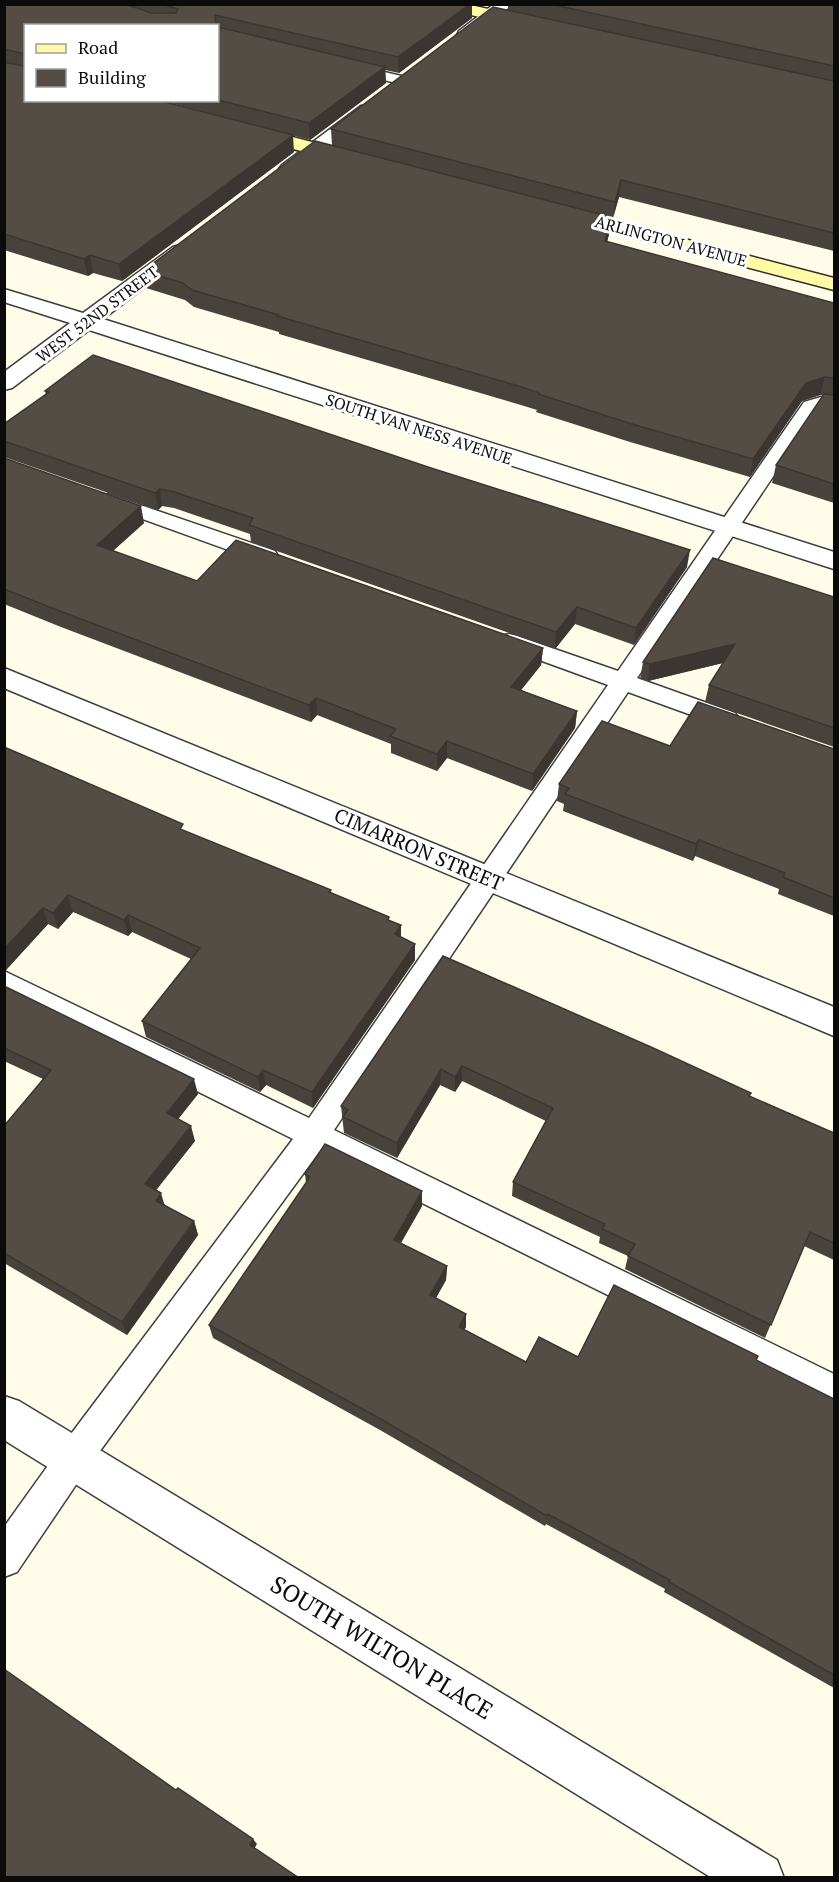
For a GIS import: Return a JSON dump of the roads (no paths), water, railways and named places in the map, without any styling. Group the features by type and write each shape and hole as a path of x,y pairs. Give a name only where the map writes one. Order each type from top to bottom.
{"main road":[{"path":"442,4 498,10 549,27"},
{"path":"228,127 368,163"},
{"name":"ARLINGTON AVENUE","path":"549,209 834,284"}],"street":[{"path":"448,48 498,10"},
{"path":"278,178 422,68"},
{"name":"WEST 52ND STREET","path":"4,384 192,242"},
{"name":"SOUTH VAN NESS AVENUE","path":"4,295 834,561"},
{"name":"CIMARRON STREET","path":"4,677 834,1022"},
{"name":"SOUTH WILTON PLACE","path":"4,1416 759,1878"}],"lane":[{"path":"339,65 405,81"},
{"path":"4,1559 74,1458 315,1133 811,405 821,403 834,405"},
{"path":"83,491 285,562"},
{"path":"487,633 745,725"},
{"path":"4,982 315,1133 834,1391"}]}
